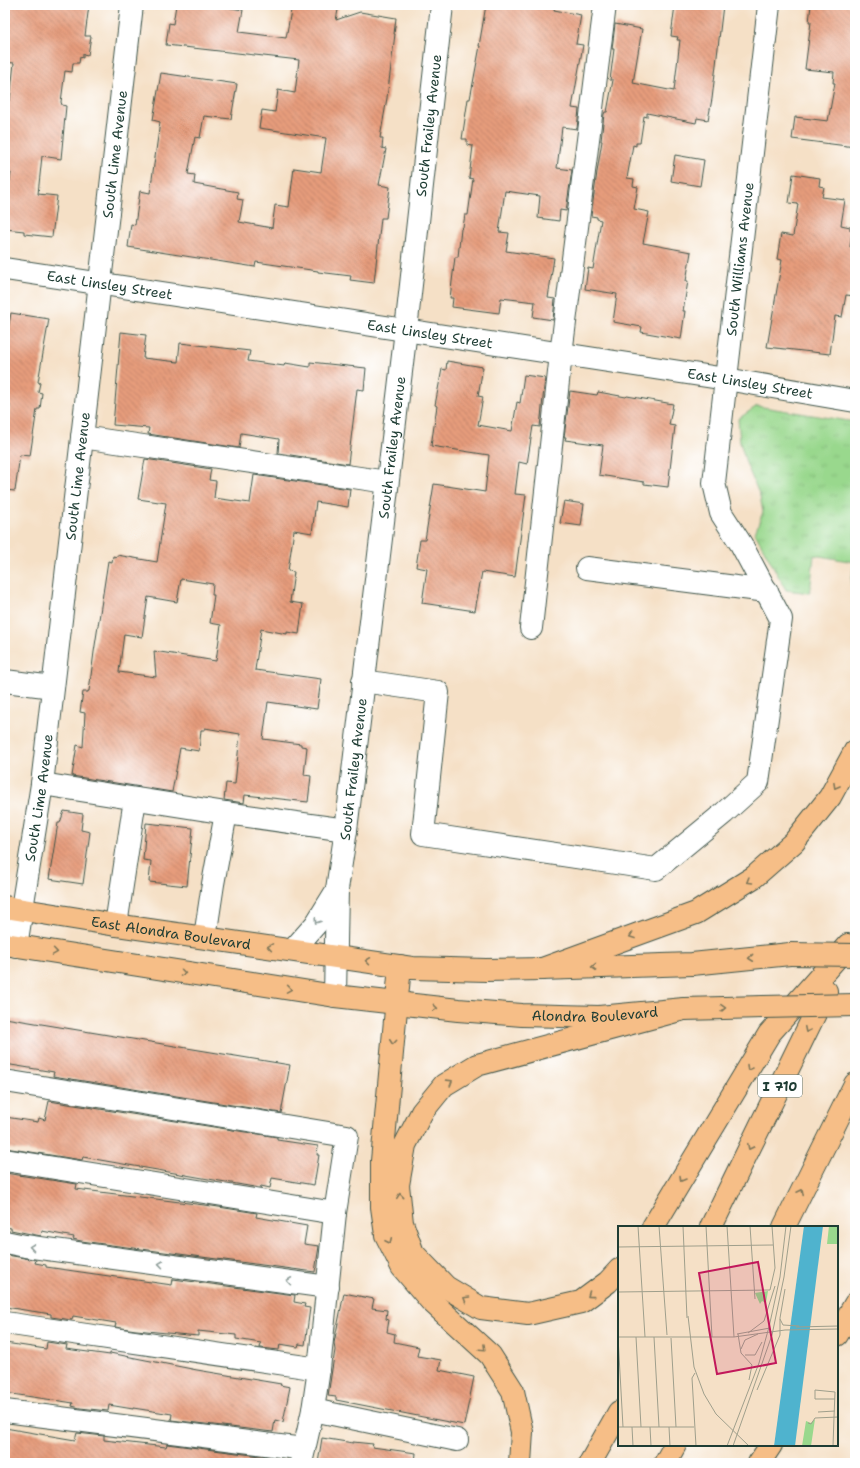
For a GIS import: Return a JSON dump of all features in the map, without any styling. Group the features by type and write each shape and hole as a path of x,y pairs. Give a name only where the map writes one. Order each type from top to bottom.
{"main road":[{"path":"542,969 696,913 754,877 794,842 830,797 855,751"},
{"name":"East Alondra Boulevard","path":"13,909 336,957"},
{"path":"336,957 412,968 486,970 542,969 692,964 790,954 853,943"},
{"path":"654,1226 769,1034 853,943"},
{"name":"I 710","path":"711,1226 853,943"},
{"path":"11,945 335,996"},
{"path":"400,966 382,1161 382,1207 386,1235 402,1267 431,1301 490,1355 513,1391 522,1432 520,1463"},
{"name":"Alondra Boulevard","path":"335,996 396,1004 522,1015 599,1016 684,1009 855,1005"},
{"path":"618,1271 608,1282 581,1302 528,1314 481,1308 446,1287 413,1253 402,1223 398,1185 405,1145 422,1112 444,1085 477,1065 684,1009"},
{"path":"784,1226 855,1084"},
{"path":"838,1333 855,1304"},
{"path":"590,1463 618,1414"},
{"path":"665,1463 674,1446"},
{"path":"759,1463 769,1446"}],"street":[{"name":"South Lime Avenue","path":"11,945 13,909 42,784 132,5"},
{"name":"South Frailey Avenue","path":"335,996 337,889 346,830 406,330 442,5"},
{"path":"531,628 561,354 604,5"},
{"name":"South Williams Avenue","path":"363,681 438,692 423,834 656,869 724,813 758,782 781,619 741,544 721,513 714,483 768,5"},
{"name":"East Linsley Street","path":"5,269 726,379 855,401"},
{"path":"82,437 387,482"},
{"path":"587,568 766,591"},
{"path":"5,681 53,687"},
{"path":"42,784 346,830"},
{"path":"116,925 135,799"},
{"path":"205,937 226,813"},
{"name":"South Frailey Avenue","path":"293,950 316,924 337,889"},
{"path":"5,1081 347,1136 335,1213 319,1370 313,1410 302,1456 5,1411"},
{"path":"5,1160 335,1213"},
{"path":"5,1242 328,1287"},
{"path":"5,1323 319,1370"},
{"path":"313,1410 457,1440"}],"green space":[{"path":"757,406 855,422 855,587 851,586 854,562 814,555 810,593 786,590 755,533 763,512 760,496 746,463 740,442 738,419"}],"building":[{"path":"5,5 89,5 85,36 91,36 88,55 83,54 83,58 80,57 79,63 73,63 72,72 65,71 61,102 62,105 66,106 61,159 42,156 38,194 57,196 52,237 24,234 24,231 5,229 5,209 11,173 5,172 5,146 8,121 5,121 5,100 10,100 14,63 5,62"},
{"path":"176,5 214,5 243,10 239,32 286,38 292,5 339,5 336,20 360,12 396,18 387,98 380,138 383,138 382,148 386,149 379,185 390,187 386,218 381,218 374,283 350,280 351,276 318,271 256,262 255,267 128,247 131,224 135,225 140,191 150,193 160,122 153,120 161,73 237,84 231,119 204,116 200,138 195,137 188,174 195,175 194,184 238,192 237,199 243,200 239,222 272,228 275,205 289,207 294,168 321,172 326,138 259,128 262,110 275,112 278,90 295,93 299,60 166,45 169,23 173,24"},
{"path":"486,5 555,5 554,10 581,15 576,44 583,45 572,108 579,109 577,129 562,127 557,168 572,170 566,211 560,210 559,221 538,218 540,196 505,191 499,232 509,233 506,251 554,258 548,298 555,299 553,320 533,317 535,302 501,298 499,313 452,307 453,298 450,298 455,257 458,257 461,229 463,227 465,215 468,215 473,179 469,178 473,146 467,145 467,139 462,139 468,99 470,99 480,46"},
{"path":"675,5 723,5 712,99 708,120 697,118 696,123 647,113 647,117 644,116 640,143 636,143 636,146 633,145 627,178 634,179 633,186 638,187 634,209 649,212 643,243 691,252 686,281 688,281 683,311 685,311 681,339 641,332 642,327 613,322 617,294 585,289 588,268 593,269 601,220 597,219 597,217 591,216 602,141 604,114 607,112 613,80 610,80 614,49 612,49 615,24 642,29 633,83 674,91 680,40 677,40 678,37 671,36"},
{"path":"811,5 855,5 855,147 792,139 795,117 828,121 835,83 833,83 834,72 805,69 811,22 809,22"},
{"path":"675,155 704,160 700,186 671,181"},
{"path":"793,174 820,178 819,186 824,187 822,197 845,200 841,225 850,227 850,230 852,231 850,247 855,248 855,296 846,295 842,317 835,316 830,354 767,347 782,260 777,259 781,234 793,236 798,204 789,203"},
{"path":"11,313 49,319 38,382 40,383 38,392 42,393 40,409 37,409 30,456 20,455 15,491 5,490 5,436 10,405 5,404 5,347"},
{"path":"121,332 146,335 143,358 178,362 180,343 250,351 248,361 284,366 285,363 310,367 310,362 366,368 364,390 357,389 348,464 278,453 279,439 241,433 239,448 148,434 149,428 113,425"},
{"path":"447,361 483,367 478,396 483,397 478,425 512,431 517,402 520,403 524,375 545,378 540,427 533,426 527,464 519,462 515,494 526,495 515,577 482,572 475,611 422,603 427,569 416,567 420,540 425,540 434,484 485,492 489,455 431,446 437,406 435,405 442,369 446,370"},
{"path":"570,391 597,395 598,392 673,404 669,425 675,426 668,487 599,475 603,445 565,440 566,437 564,437"},
{"path":"145,459 211,469 209,480 216,481 214,498 250,503 254,475 350,489 348,507 316,502 312,533 294,530 288,571 294,572 290,602 303,604 299,634 287,632 287,634 261,629 255,670 321,679 317,709 268,702 263,739 301,744 301,746 307,747 304,775 311,776 308,802 245,795 244,803 224,800 226,783 235,784 240,734 205,728 205,730 201,730 199,751 180,748 172,792 72,776 77,745 83,747 85,713 80,712 83,692 89,691 108,561 112,562 113,556 117,557 117,555 157,562 166,503 138,499","holes":["181,579 213,584 212,595 214,595 210,623 221,625 216,661 154,651 156,677 119,672 124,634 142,637 148,597 177,602"]},
{"path":"564,501 584,504 581,526 560,523"},
{"path":"64,811 83,814 81,830 90,832 83,884 49,879 58,823 60,823"},
{"path":"146,823 193,828 187,886 149,882 151,861 143,860"},
{"path":"5,1018 290,1065 281,1113 53,1076 54,1072 5,1064"},
{"path":"49,1101 277,1137 277,1140 318,1146 317,1155 319,1155 314,1185 272,1178 270,1188 261,1186 260,1188 83,1157 82,1160 5,1148 5,1117 38,1122 39,1118 45,1120"},
{"path":"5,1173 77,1184 76,1189 257,1213 256,1217 307,1226 304,1244 319,1246 315,1272 81,1241 73,1239 74,1237 42,1231 41,1236 11,1230 11,1228 5,1227"},
{"path":"7,1255 36,1260 35,1263 46,1265 46,1267 172,1285 173,1279 295,1295 294,1302 305,1304 304,1307 310,1308 305,1345 299,1344 298,1347 280,1344 279,1350 260,1348 261,1343 236,1339 236,1335 198,1331 198,1336 136,1330 115,1327 116,1323 73,1316 72,1320 51,1317 51,1314 5,1307 5,1267"},
{"path":"344,1293 374,1299 372,1308 387,1310 386,1319 389,1320 387,1332 395,1334 394,1342 419,1347 417,1356 441,1360 439,1370 474,1377 464,1425 336,1400 336,1397 328,1396 335,1350 334,1343"},
{"path":"47,1342 67,1345 66,1349 110,1355 110,1353 197,1370 281,1384 280,1385 290,1387 283,1422 275,1420 273,1432 171,1420 172,1414 109,1405 108,1411 80,1408 72,1406 73,1403 5,1393 5,1343 46,1349"},
{"path":"5,1428 75,1440 77,1433 104,1436 104,1440 166,1447 167,1444 268,1457 267,1463 5,1463"},
{"path":"322,1438 353,1443 373,1444 372,1447 416,1453 415,1463 318,1463"}]}
